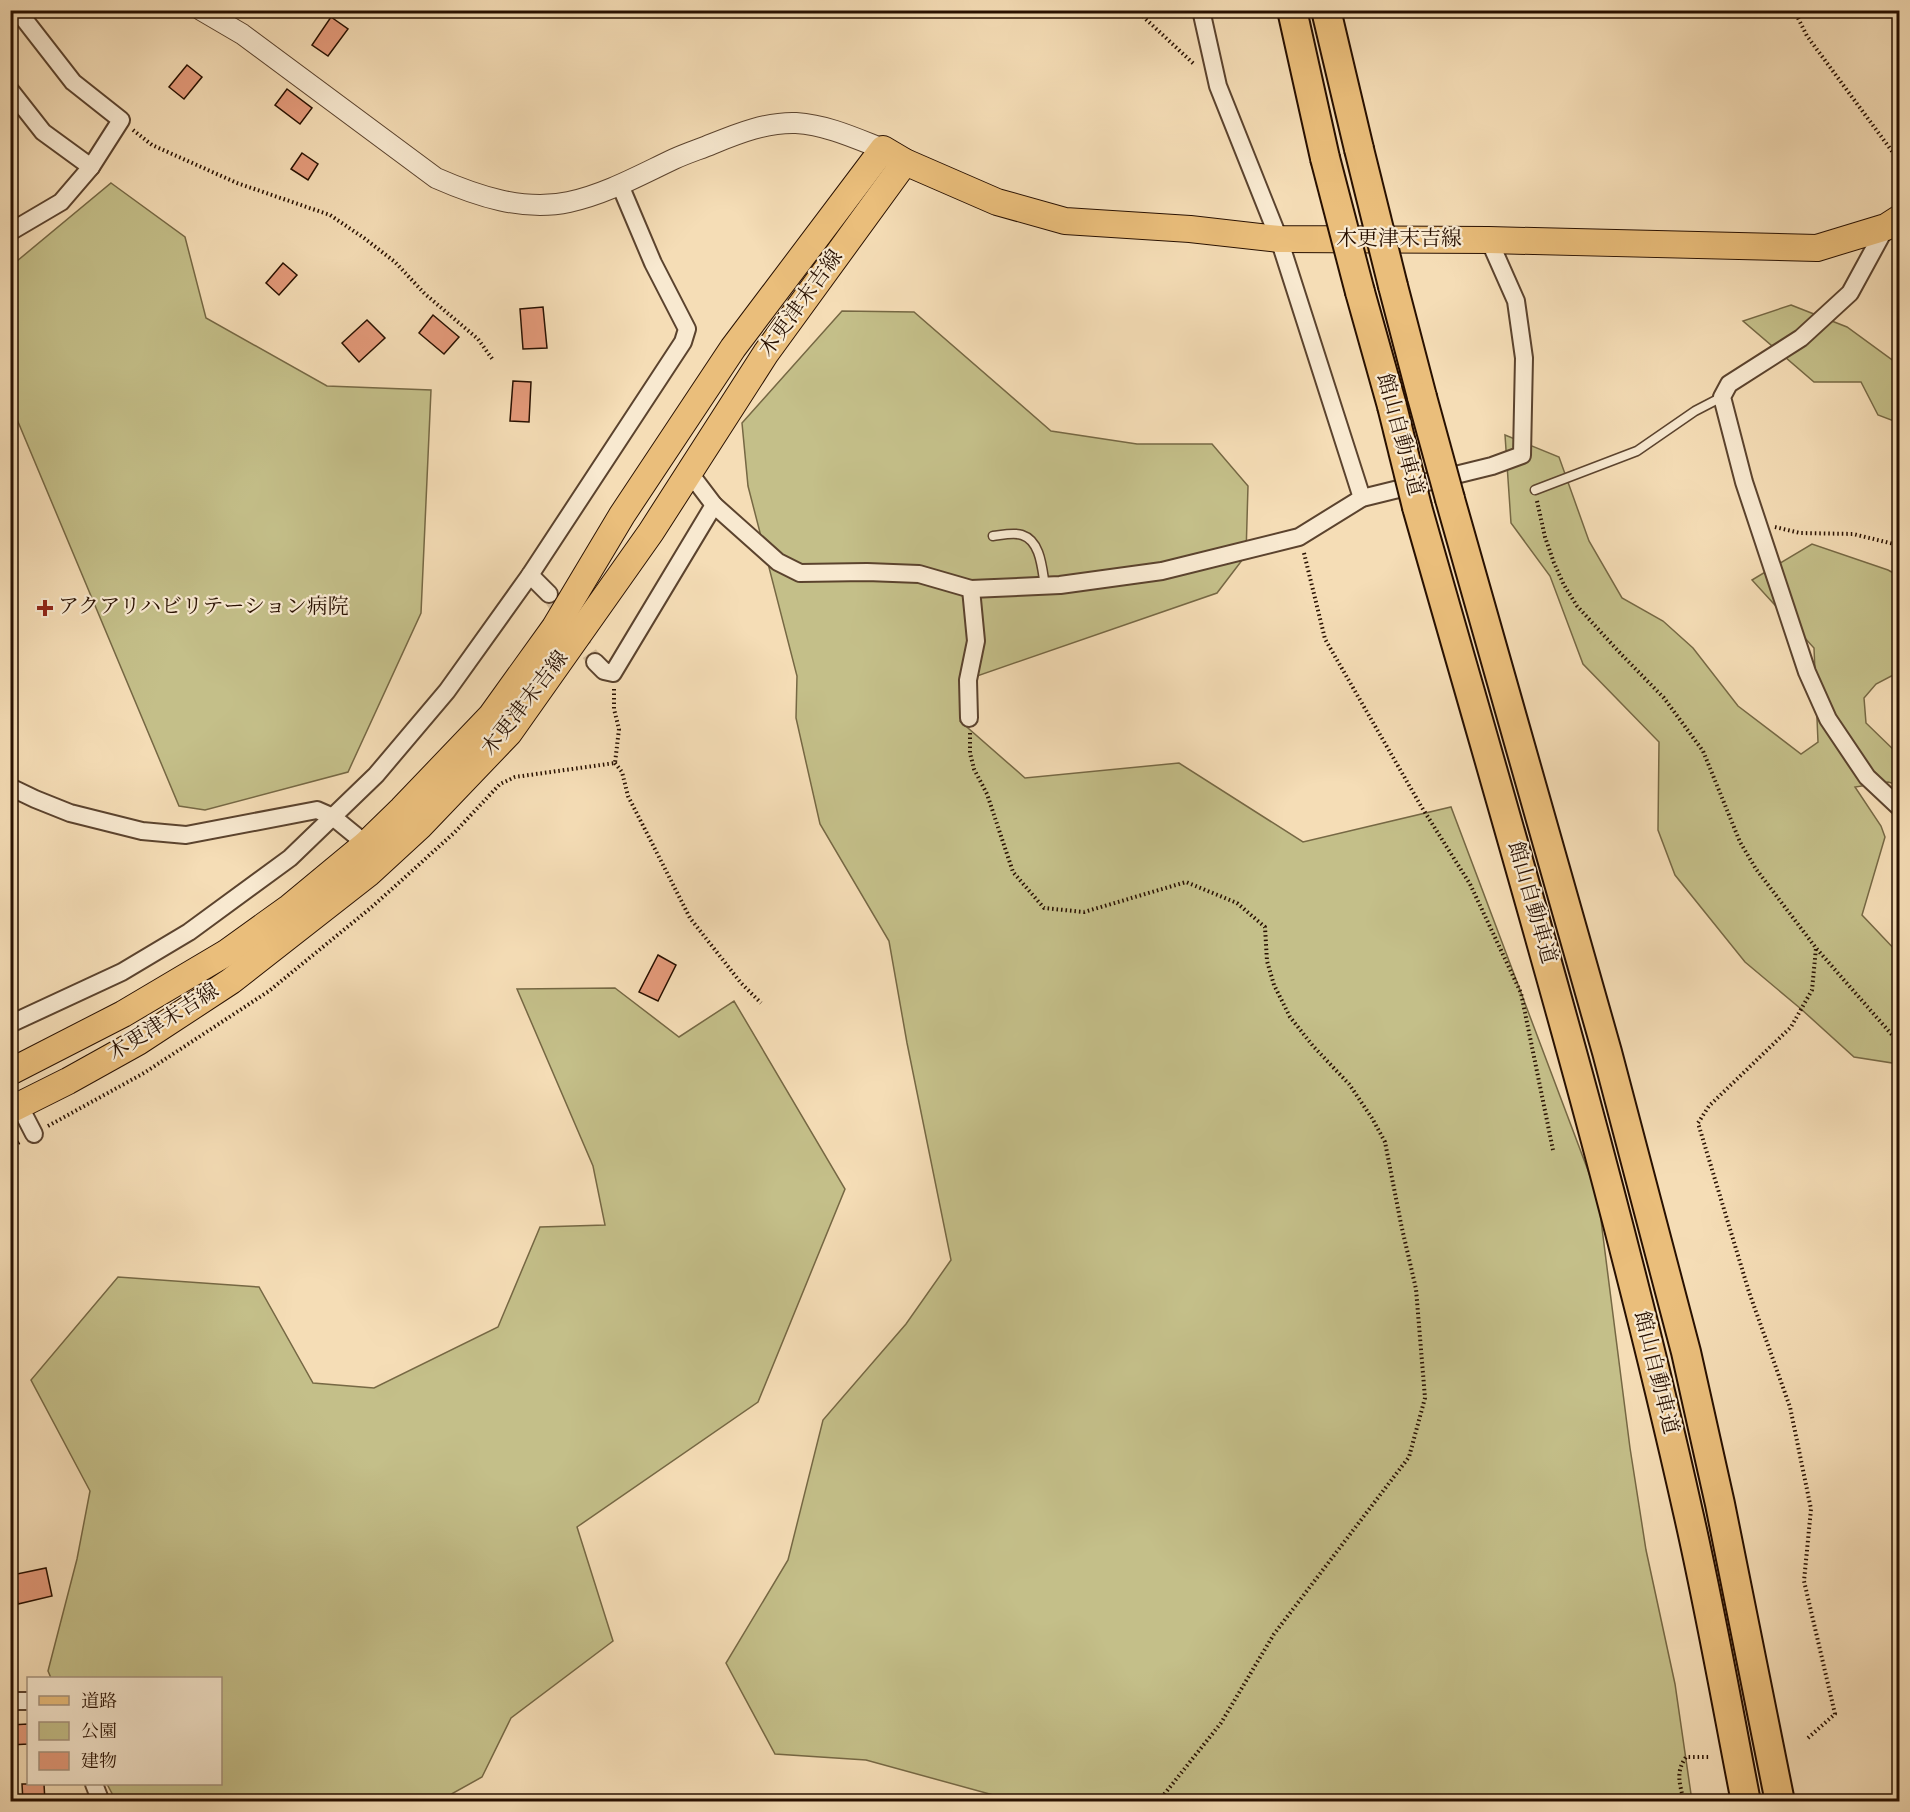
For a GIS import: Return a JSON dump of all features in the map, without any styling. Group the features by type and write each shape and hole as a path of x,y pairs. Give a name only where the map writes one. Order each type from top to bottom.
{"highway":[{"name":"館山自動車道","path":"1292,10 1325,158 1417,507 1540,934 1653,1364 1689,1514 1746,1802"},
{"name":"館山自動車道","path":"1326,10 1422,398 1604,1041 1686,1352 1722,1515 1780,1802"}],"main road":[{"name":"木更津末吉線","path":"894,155 997,202 1065,221 1190,229 1279,239 1489,240 1817,248 1893,222"},
{"name":"木更津末吉線","path":"15,1107 68,1081 138,1041 231,981 369,873 419,827 508,733 592,616 689,472 894,155"},
{"name":"木更津末吉線","path":"10,1072 123,1014 226,953 290,907 366,843 402,809 491,716 555,627 622,515 733,348 894,155"}],"street":[{"path":"10,232 61,202 91,167 121,120 73,82 17,10"},
{"path":"1201,10 1218,86 1279,239 1362,498"},
{"path":"206,12 242,34 436,178 469,192 502,201 540,205 569,202 620,185 685,155 762,126 796,123 829,129 894,155"},
{"path":"13,97 43,132 91,167"},
{"path":"10,1024 122,972 189,932 290,858 376,775 447,691 530,575 683,342 687,328 653,263 620,185"},
{"path":"1893,222 1850,293 1801,338 1729,384 1722,397 1744,482 1807,672 1828,719 1867,777 1899,808"},
{"path":"689,472 714,505 778,562 800,573 919,574 971,589 1045,586 1162,571 1299,537 1362,498 1492,466 1522,455 1524,358 1516,301 1489,240"},
{"path":"596,662 604,671 613,673 714,505"},
{"path":"530,575 549,594"},
{"path":"969,718 968,680 976,641 971,589"},
{"path":"10,787 70,813 142,831 186,835 317,810 333,817 366,843"},
{"path":"15,1107 34,1134"},
{"path":"10,1701 27,1701"},
{"path":"94,1785 101,1802"}],"lane":[{"path":"1535,490 1637,451 1695,411 1722,397"},
{"path":"993,536 1021,534 1029,539 1037,549 1045,586"}],"path":[{"path":"1136,10 1218,86"},
{"path":"1794,10 1808,36 1899,162"},
{"path":"121,120 152,145 237,183 330,215 395,262 425,294 478,339 493,360"},
{"path":"1535,490 1545,537 1564,585 1577,606 1664,698 1703,751 1745,851 1756,869 1816,948 1899,1044"},
{"path":"1757,518 1775,527 1800,533 1853,534 1894,544 1899,539"},
{"path":"1299,537 1325,639 1421,806 1470,884 1521,993 1553,1150"},
{"path":"969,718 970,753 974,769 987,794 1013,872 1044,908 1084,912 1186,882 1237,903 1265,927 1268,961 1274,985 1290,1017 1312,1046 1349,1084 1385,1142 1416,1289 1425,1398 1409,1457 1274,1634 1221,1723 1158,1802"},
{"path":"615,763 622,772 628,796 690,918 741,983 761,1003"},
{"path":"1808,1738 1836,1714 1804,1581 1811,1509 1790,1407 1749,1292 1698,1123 1709,1106 1791,1027 1812,990 1816,948"},
{"path":"1684,1802 1679,1779 1680,1765 1686,1756 1711,1757"}],"green space":[{"path":"111,183 185,237 206,318 327,386 431,390 421,613 348,772 205,810 179,806 11,405 11,266"},
{"path":"1791,305 1847,327 1899,365 1899,423 1878,415 1861,382 1814,382 1743,321"},
{"path":"842,311 914,312 1051,431 1137,444 1212,444 1248,486 1246,555 1217,593 974,677 960,721 1025,778 1179,763 1303,842 1451,807 1598,1197 1630,1448 1646,1550 1675,1684 1692,1801 1015,1801 866,1760 775,1754 726,1663 788,1560 823,1420 906,1324 951,1260 889,941 820,824 796,718 797,676 748,486 742,423"},
{"path":"1505,435 1559,457 1589,541 1622,598 1663,621 1693,648 1738,706 1801,754 1818,742 1814,648 1752,580 1812,544 1888,570 1899,576 1899,672 1876,684 1864,698 1866,723 1899,755 1899,785 1888,782 1855,787 1881,826 1885,837 1862,915 1899,954 1899,1064 1854,1057 1745,962 1675,875 1658,830 1659,742 1583,664 1550,576 1511,523"},
{"path":"615,988 679,1037 734,1001 845,1189 758,1402 577,1527 613,1641 511,1718 482,1777 439,1801 116,1801 108,1785 222,1785 222,1677 51,1677 48,1671 77,1559 90,1491 31,1380 118,1277 259,1287 313,1383 374,1388 498,1327 540,1227 605,1225 593,1166 517,989"}],"building":[{"path":"331,17 348,29 328,56 312,45"},
{"path":"187,65 202,77 184,99 169,87"},
{"path":"287,89 312,108 300,124 275,105"},
{"path":"302,153 318,164 308,180 291,169"},
{"path":"283,263 297,275 279,295 266,283"},
{"path":"543,307 547,348 523,349 520,309"},
{"path":"433,315 459,337 444,354 419,333"},
{"path":"367,320 385,338 359,362 342,343"},
{"path":"513,381 531,382 529,422 510,421"},
{"path":"658,955 676,965 658,1001 639,992"},
{"path":"46,1568 52,1596 18,1604 12,1575"},
{"path":"27,1724 27,1744 10,1745 10,1725"},
{"path":"22,1784 44,1785 45,1802 23,1802"}],"tunnel":[{"path":"549,594 595,662"}],"place":[{"name":"アクアリハビリテーション病院","path":"45,608"}]}
